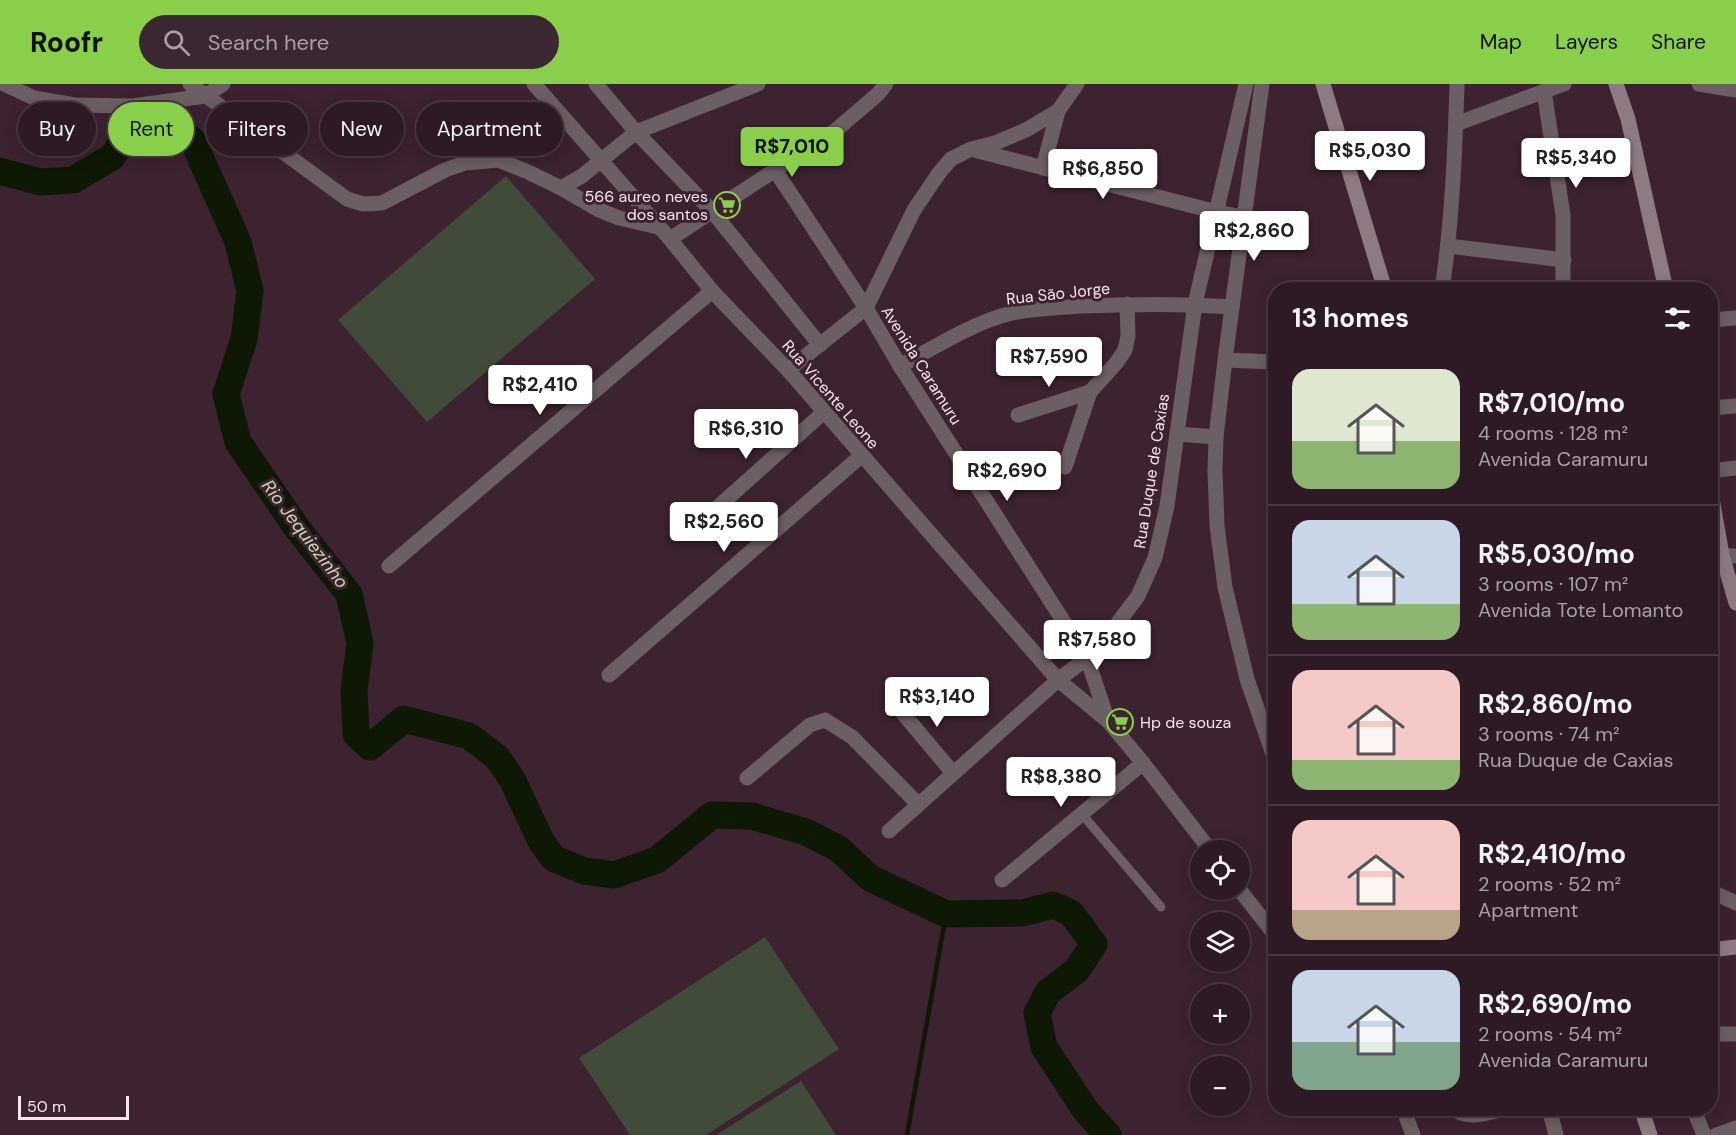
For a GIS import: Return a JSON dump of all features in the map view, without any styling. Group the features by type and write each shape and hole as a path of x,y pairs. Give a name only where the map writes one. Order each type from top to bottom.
{"street":[{"path":"4,84 34,98 75,105 133,106 205,96 223,84"},
{"path":"190,84 347,199 363,204 382,203 445,170 465,163 498,160 561,188 599,210 619,218 658,226"},
{"name":"Rua Vicente Leone","path":"534,84 712,291 788,370 1058,680 1108,721"},
{"path":"596,84 636,132 712,211 820,345"},
{"path":"561,188 582,176 636,132 758,84"},
{"path":"669,239 836,130 878,94 886,84"},
{"path":"1043,168 1058,111 1077,84"},
{"name":"Rua Duque de Caxias","path":"889,831 1058,680 1087,658 1114,628 1137,596 1155,558 1167,506 1195,304 1246,84"},
{"path":"1262,84 1225,360 1216,437 1215,471 1217,526 1226,586 1247,679 1268,740"},
{"path":"1323,84 1383,282"},
{"path":"1443,282 1448,246 1457,84"},
{"path":"1456,124 1564,84"},
{"path":"1616,84 1628,119 1664,282"},
{"path":"1699,84 1736,90"},
{"path":"1544,91 1563,215 1563,282"},
{"path":"788,370 866,308 921,201 951,159 971,149 994,143 1026,130 1058,111"},
{"path":"971,149 1243,217"},
{"name":"Avenida Caramuru","path":"774,170 866,308 900,366 1087,658 1108,721 1202,840"},
{"path":"1448,246 1564,260"},
{"path":"389,566 712,291"},
{"path":"1065,467 1090,392 1125,350 1128,336 1127,304"},
{"name":"Rua São Jorge","path":"900,366 986,322 1012,313 1052,308 1127,304 1195,304 1232,307"},
{"path":"1718,319 1736,318"},
{"path":"1225,360 1268,362"},
{"path":"1018,415 1090,392"},
{"path":"1718,407 1736,406"},
{"path":"690,532 824,412"},
{"path":"1177,434 1216,437"},
{"path":"609,675 861,456"},
{"path":"1718,470 1736,468"},
{"path":"1718,529 1736,603"},
{"path":"895,704 953,773"},
{"path":"747,778 810,725 825,720 852,736 918,804"},
{"path":"1002,880 1143,763"},
{"path":"1718,895 1736,903"},
{"path":"1248,900 1268,926"},
{"path":"1718,949 1736,947"},
{"path":"1718,1034 1736,1034"},
{"path":"1406,1116 1413,1135"},
{"path":"1551,1116 1556,1135"},
{"path":"1644,1116 1650,1135"},
{"path":"1696,1116 1704,1135"},
{"path":"1716,1135 1736,1128"}],"lane":[{"path":"1081,813 1161,907"}],"green space":[{"path":"506,176 595,279 427,422 338,320"},
{"path":"765,937 839,1049 706,1135 630,1135 579,1058"},
{"path":"801,1081 836,1135 716,1135"}],"waterway":[{"name":"Rio Jequiezinho","path":"0,171 40,182 73,180 112,157 132,128 165,119 193,141 238,242 250,291 244,339 226,394 238,442 297,528 349,594 360,643 354,690 356,734 370,747 404,719 469,736 497,757 512,779 541,841 553,858 584,871 614,875 657,860 712,815 752,816 806,832 839,849 870,878 946,914 1022,913 1053,905 1071,913 1094,944 1077,970 1048,992 1037,1013 1044,1047 1086,1111 1108,1135"},
{"path":"907,1135 946,914"}],"place":[{"name":"566 aureo neves dos santos","path":"727,205"},
{"name":"Hp de souza","path":"1120,722"}]}
